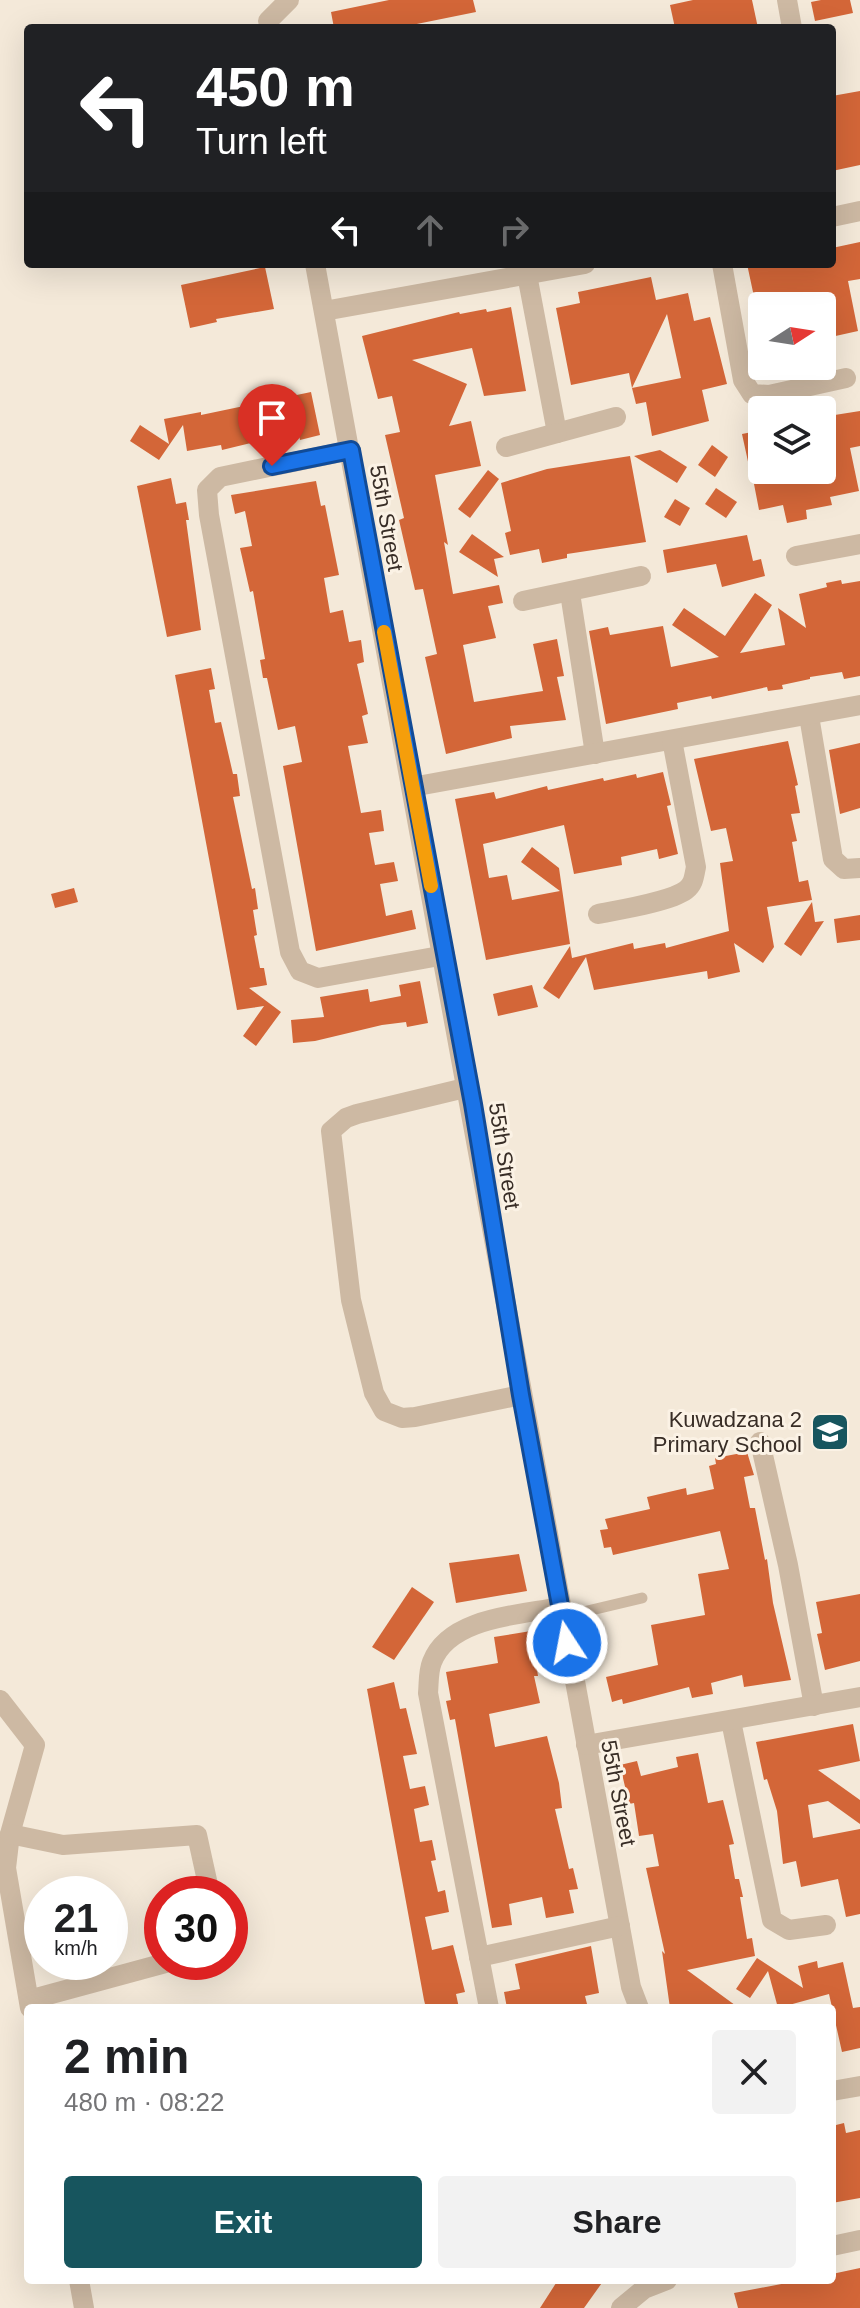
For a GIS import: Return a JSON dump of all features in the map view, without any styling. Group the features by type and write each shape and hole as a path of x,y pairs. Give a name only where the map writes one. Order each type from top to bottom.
{"street":[{"path":"267,16 289,0"},
{"path":"787,0 791,24"},
{"path":"836,216 860,211"},
{"name":"55th Street","path":"316,268 445,955 561,1612 631,1987 637,2004"},
{"path":"723,268 743,380 752,394 769,395 846,378"},
{"path":"324,311 526,269 557,433"},
{"path":"506,447 616,417"},
{"path":"351,450 220,477 207,490 209,515 287,936 293,961 300,971 318,978 445,955"},
{"path":"796,556 860,544"},
{"path":"523,601 641,576"},
{"path":"570,593 595,754"},
{"path":"412,787 860,705"},
{"path":"809,716 833,859 844,869 860,868"},
{"path":"598,914 631,908 684,891 693,881 696,867 672,740"},
{"path":"469,1087 357,1114 346,1118 331,1131 351,1300 374,1393 384,1411 392,1416 415,1417 521,1395"},
{"path":"760,1442 788,1565 814,1706"},
{"path":"488,2004 428,1693 429,1672 437,1652 467,1628 561,1612"},
{"path":"586,1745 860,1697"},
{"path":"0,1700 35,1745 10,1834 6,1868 30,2004 144,1970"},
{"path":"731,1721 772,1920 789,1930 826,1925"},
{"path":"10,1834 63,1845 197,1835 206,1876"},
{"path":"479,1957 620,1926"},
{"path":"836,2090 860,2086"},
{"path":"836,2245 860,2240"},
{"path":"80,2284 84,2308"},
{"path":"621,2308 644,2289 657,2284"}],"lane":[{"path":"561,1612 642,1598"}],"building":[{"path":"389,0 473,0 476,12 417,24 333,24 331,12"},
{"path":"693,0 752,0 757,24 674,24 670,5"},
{"path":"850,0 853,13 815,21 811,2"},
{"path":"860,91 860,165 836,170 836,95"},
{"path":"860,242 860,279 848,281 858,331 836,336 836,292 753,292 748,268 836,268 836,247"},
{"path":"265,268 274,309 216,319 217,322 190,328 181,285"},
{"path":"651,277 656,300 688,293 694,321 710,317 727,384 702,390 709,421 652,436 646,402 636,404 632,388 629,373 571,385 556,308 580,303 578,292","holes":["667,314 681,378 632,388"]},
{"path":"511,307 526,391 484,396 472,348 412,360 467,384 449,426 471,421 481,466 435,475 453,594 499,585 503,603 488,606 496,638 463,645 474,702 543,691 533,644 557,639 564,676 557,677 566,720 510,726 512,738 446,754 425,657 437,654 423,589 415,590 399,520 404,518 385,435 400,432 392,396 378,399 362,336 459,312 486,309 487,312"},
{"path":"311,392 320,435 300,440 299,435 272,438 222,450 221,445 187,451 183,425 159,460 130,441 140,425 169,444 164,419 201,412 201,415"},
{"path":"860,411 860,446 850,448 859,491 830,497 832,505 806,510 807,519 787,523 783,505 759,510 754,484 836,484 836,415"},
{"path":"748,433 748,462 742,434"},
{"path":"712,445 728,457 715,477 698,465"},
{"path":"660,450 687,467 677,483 634,456"},
{"path":"630,456 646,542 567,554 567,558 542,563 539,549 510,555 505,533 511,531 501,483 547,469"},
{"path":"488,470 499,479 470,518 458,509"},
{"path":"171,478 176,504 186,502 201,630 167,637 137,486"},
{"path":"316,481 321,506 325,505 339,575 324,578 330,613 343,610 349,642 361,640 364,662 357,664 368,714 362,716 368,743 348,746 361,813 381,810 384,831 369,833 375,865 394,862 398,881 380,884 386,916 412,910 416,929 316,951 283,766 302,762 295,726 278,730 267,678 263,678 260,660 265,659 253,591 250,592 240,548 252,546 245,511 235,514 231,495"},
{"path":"716,488 737,502 726,518 705,504"},
{"path":"675,499 690,508 680,526 664,517"},
{"path":"472,534 504,557 494,559 498,577 459,552"},
{"path":"747,535 753,561 761,559 765,576 722,587 716,564 667,573 663,550"},
{"path":"841,580 842,584 860,581 860,676 844,679 842,672 810,677 782,685 783,689 768,691 767,687 712,699 711,696 677,703 678,709 606,724 589,631 608,627 610,635 663,626 671,667 719,657 672,625 684,608 725,636 755,593 772,605 740,653 785,645 778,608 806,628 799,594"},
{"path":"211,668 215,689 209,690 215,723 221,722 233,774 237,774 240,796 233,797 258,909 253,910 257,935 254,936 260,968 264,968 267,985 249,988 281,1012 256,1046 243,1036 264,1006 237,1010 175,675"},
{"path":"788,741 798,785 795,786 800,813 791,814 797,841 792,842 799,882 808,880 812,900 767,907 774,947 763,963 734,943 740,972 708,979 707,971 594,990 586,957 559,999 543,988 570,946 572,958 633,943 634,949 665,943 666,948 729,931 720,863 733,861 726,828 711,831 694,759"},
{"path":"860,743 860,808 840,814 829,750"},
{"path":"663,772 678,854 659,859 657,849 621,857 622,865 574,874 564,825 483,844 489,878 507,875 512,900 560,891 521,862 532,847 559,868 570,944 486,960 455,799 494,792 496,799 547,786 548,790 603,778 604,781 636,774 637,778"},
{"path":"74,888 78,902 55,908 51,894"},
{"path":"812,902 815,922 824,921 801,956 784,944"},
{"path":"860,915 860,940 837,943 834,919"},
{"path":"420,981 428,1023 407,1027 406,1022 382,1025 315,1041 293,1043 291,1020 324,1017 320,997 368,989 370,1002 401,996 399,985"},
{"path":"532,985 538,1007 498,1016 493,994"},
{"path":"747,1452 754,1475 744,1477 750,1508 755,1508 767,1559 773,1603 791,1680 744,1687 742,1675 711,1683 713,1694 692,1698 689,1687 623,1704 622,1699 612,1702 606,1677 658,1665 651,1625 705,1615 698,1574 729,1569 720,1531 613,1555 611,1547 604,1548 600,1530 608,1529 605,1519 650,1509 647,1497 686,1488 687,1495 714,1489 709,1466 716,1464 715,1458"},
{"path":"519,1554 527,1591 456,1603 449,1563"},
{"path":"412,1587 434,1602 394,1660 372,1647"},
{"path":"860,1594 860,1661 825,1670 817,1634 822,1633 816,1602"},
{"path":"531,1631 538,1676 534,1676 540,1703 489,1714 495,1747 547,1736 562,1808 555,1809 569,1869 573,1868 578,1889 569,1890 574,1913 546,1918 542,1897 509,1904 512,1925 492,1928 455,1719 450,1720 446,1701 451,1700 446,1672 498,1663 494,1637"},
{"path":"394,1682 400,1709 406,1708 417,1754 403,1756 410,1789 425,1786 429,1805 414,1809 420,1842 432,1840 436,1860 431,1861 438,1892 445,1890 449,1912 425,1917 432,1950 453,1945 465,1992 456,1994 458,2004 425,2004 367,1689"},
{"path":"853,1724 860,1761 818,1770 860,1800 860,1824 828,1801 808,1805 813,1838 860,1829 860,1914 846,1917 838,1879 801,1887 796,1861 783,1864 777,1811 767,1779 764,1780 756,1742"},
{"path":"698,1753 708,1803 723,1800 734,1844 729,1845 735,1879 739,1879 743,1897 740,1897 747,1939 752,1938 755,1956 687,1970 734,2004 669,2004 662,1951 665,1954 646,1868 659,1866 653,1834 639,1836 634,1803 629,1804 620,1765 637,1761 641,1776 678,1767 676,1757"},
{"path":"591,1946 599,1993 585,1996 587,2004 506,2004 504,1992 520,1989 515,1964"},
{"path":"757,1958 803,1988 798,1966 817,1961 818,1968 843,1962 853,2008 860,2007 860,2048 842,2052 836,2025 836,2004 831,2004 829,1994 793,2004 777,2004 768,1971 750,1998 736,1989"},
{"path":"844,2123 846,2133 860,2130 860,2198 836,2202 836,2125"},
{"path":"860,2268 860,2308 738,2308 734,2293 781,2284 836,2284 836,2273"},
{"path":"555,2284 601,2284 584,2308 540,2308"}],"slow traffic":[{"path":"384,632 431,886"}],"place":[{"name":"Kuwadzana 2 Primary School","path":"830,1432"}],"route":[{"path":"272,466 351,450 473,1104 521,1395 567,1643"}]}
